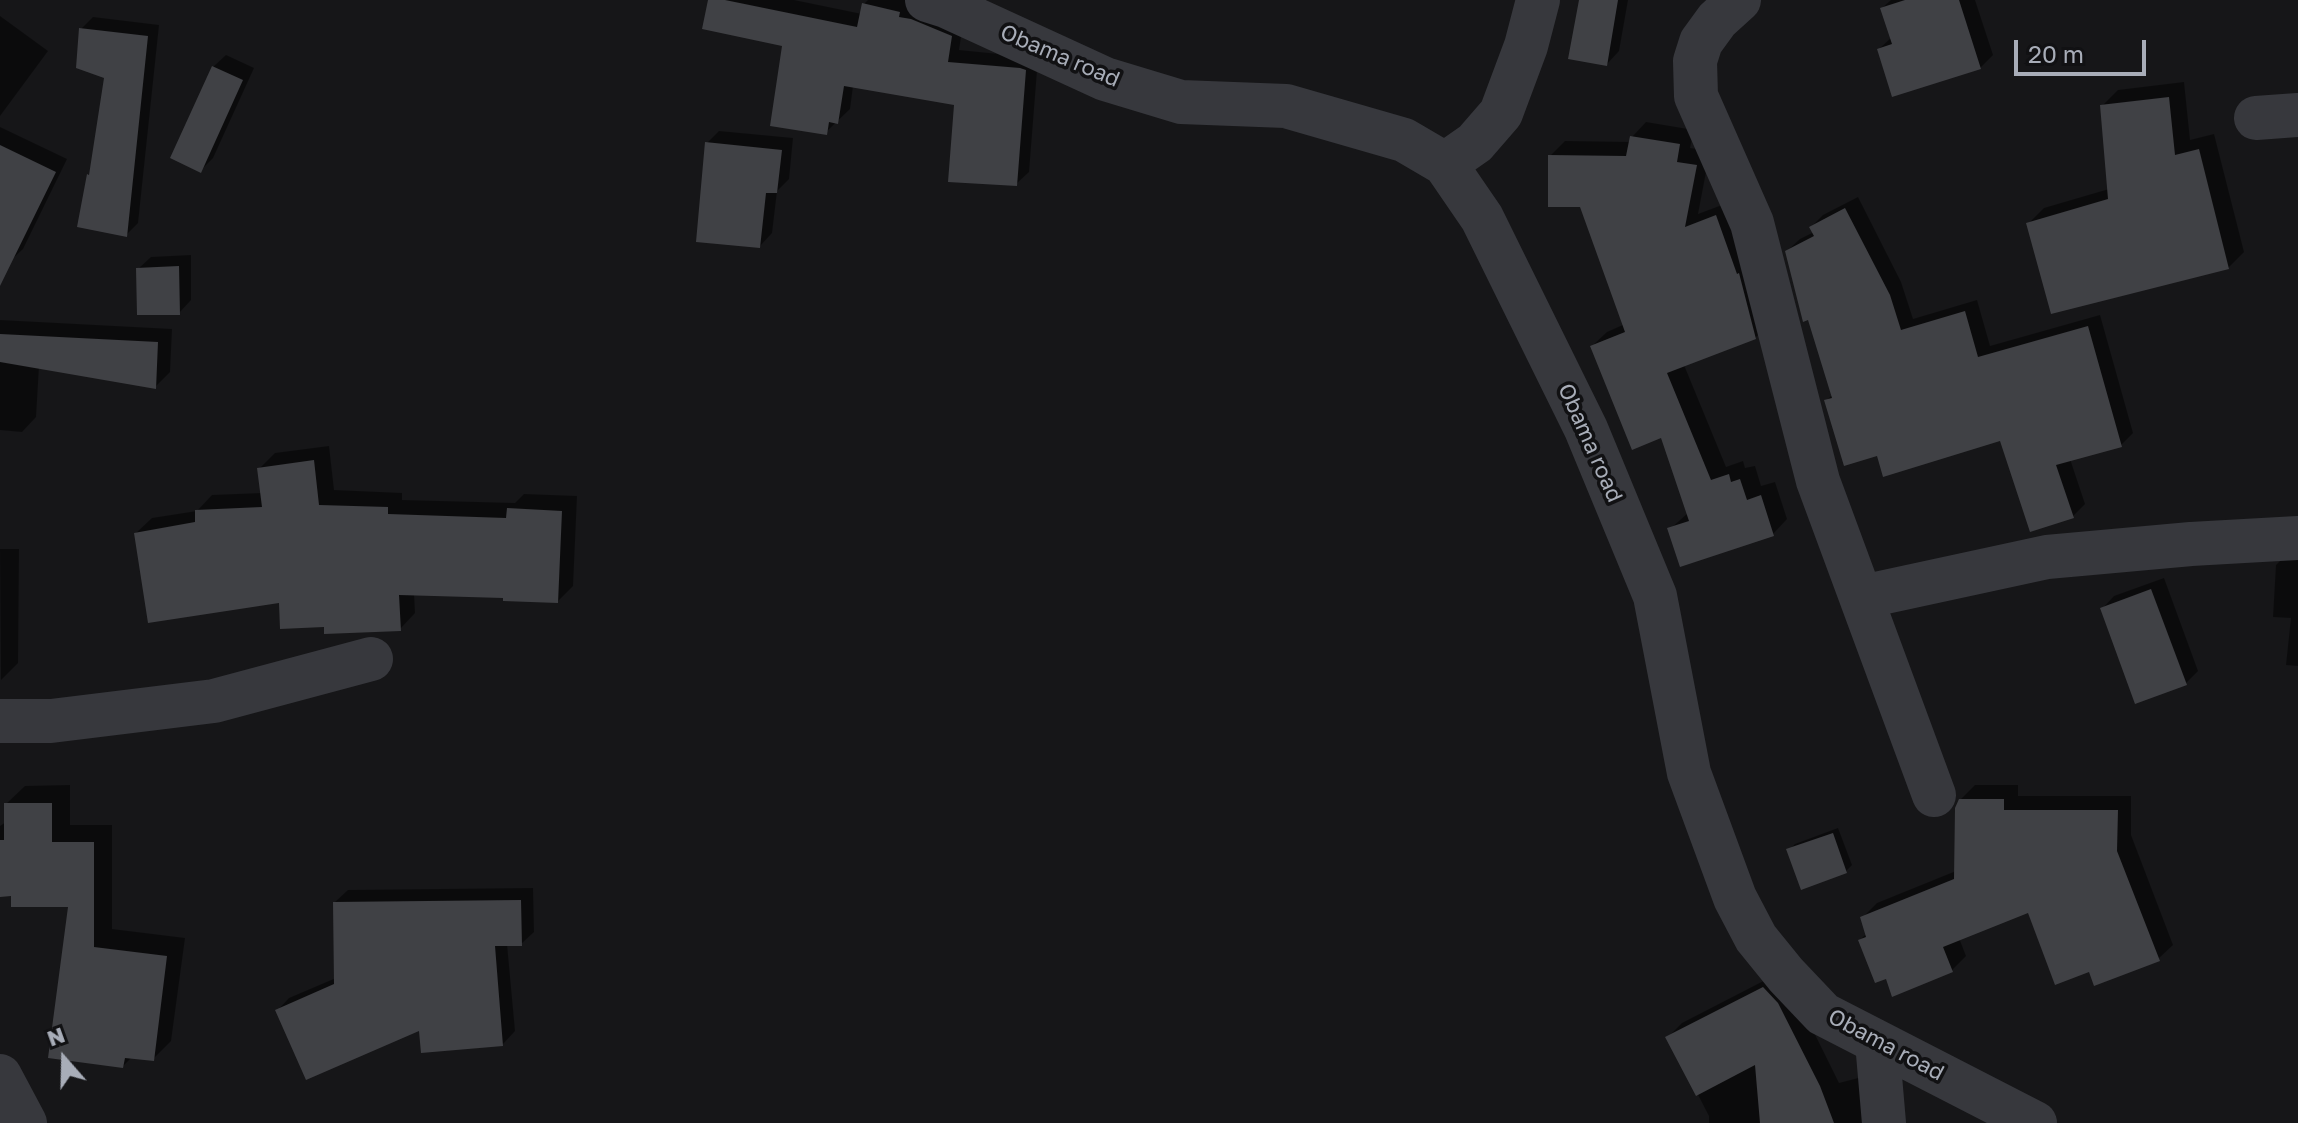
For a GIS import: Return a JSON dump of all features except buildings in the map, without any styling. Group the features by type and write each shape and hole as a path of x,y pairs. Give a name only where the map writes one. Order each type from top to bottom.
{"street":[{"name":"Obama road","path":"927,0 1105,79 1181,102 1286,106 1404,140 1445,164 1482,218 1586,429 1655,596 1689,773 1735,898 1756,938 1823,1014 2035,1123"},
{"path":"1445,164 1475,143 1501,113 1526,46 1538,0"},
{"path":"1739,0 1717,20 1701,42 1695,61 1696,96 1752,223 1818,481 1934,795"},
{"path":"1862,597 2047,557 2298,538"},
{"path":"0,721 51,721 214,701 371,659"},
{"path":"1877,1042 1884,1123"},
{"path":"0,1076 25,1123"}]}
